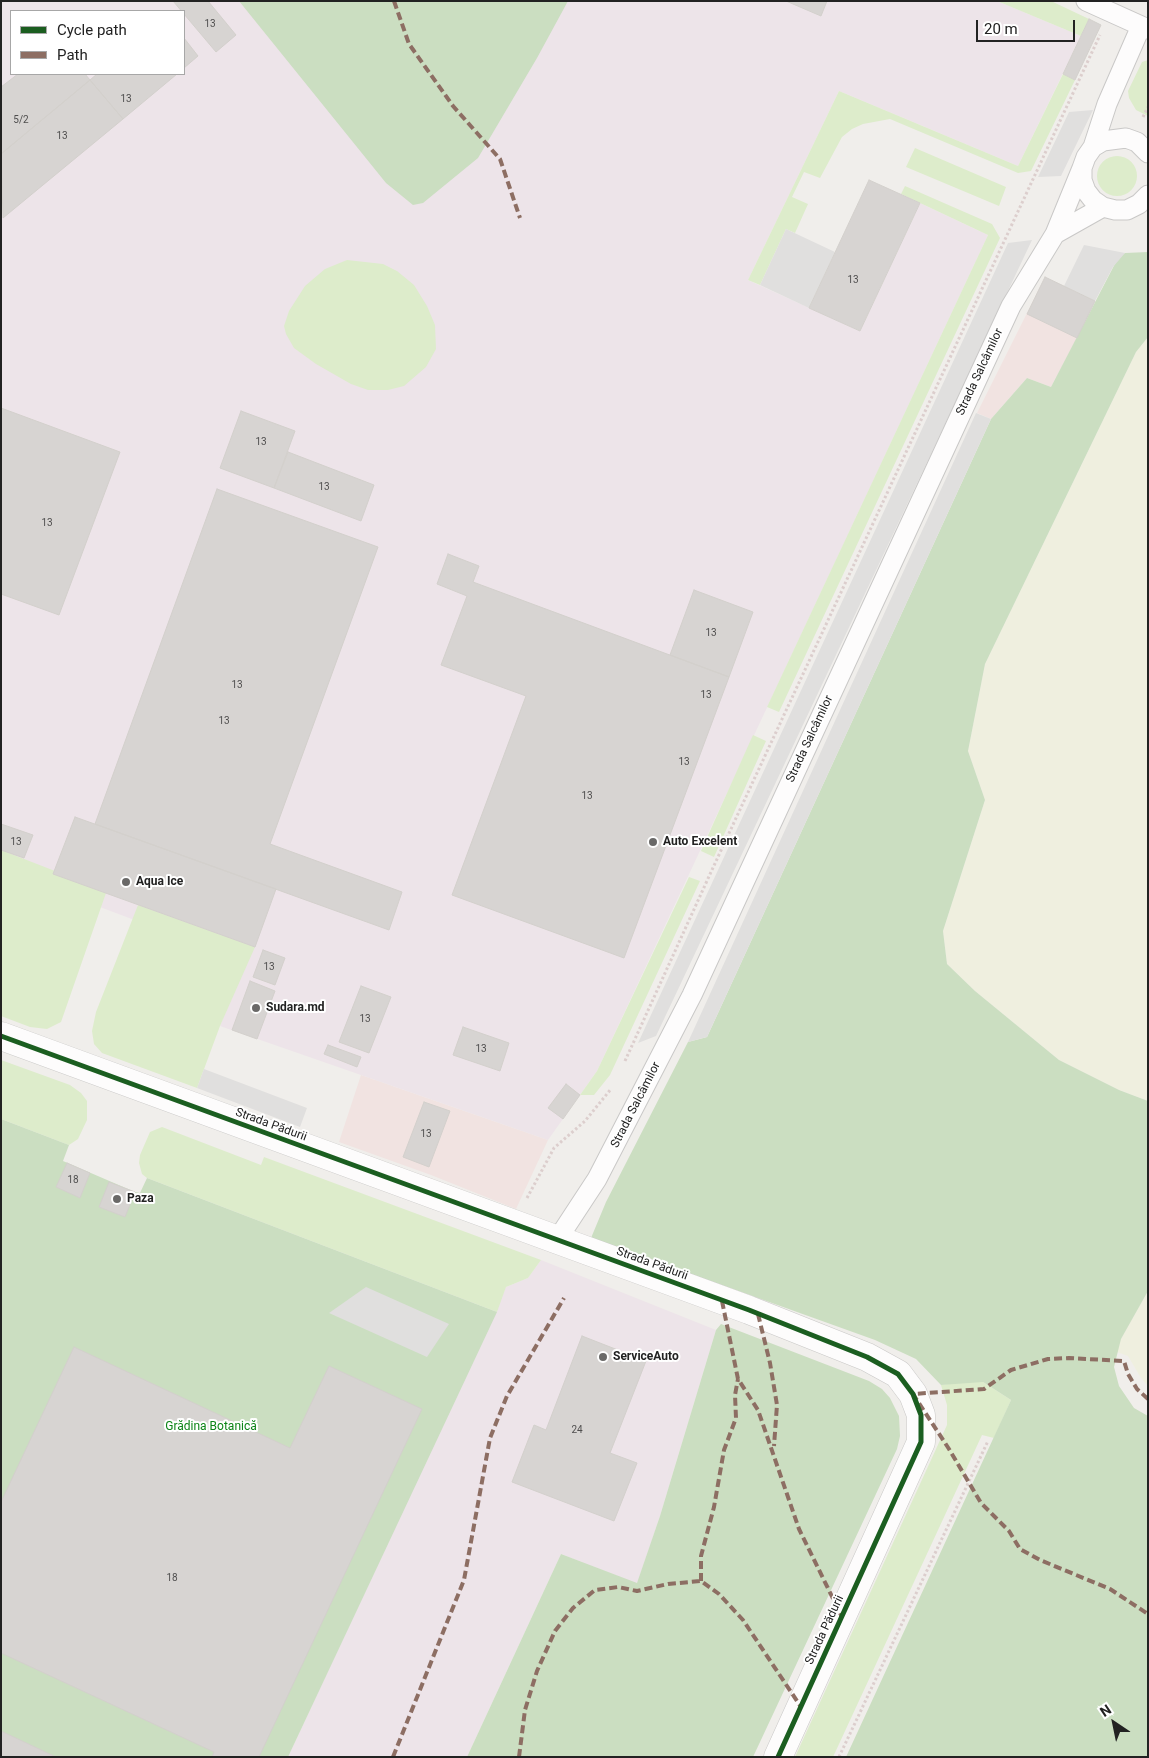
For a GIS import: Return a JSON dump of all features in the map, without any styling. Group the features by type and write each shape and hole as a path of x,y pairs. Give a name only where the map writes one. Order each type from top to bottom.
{"street":[{"name":"Strada Pădurii","path":"1,1036 748,1310 866,1357 898,1374 913,1394 920,1415 921,1442 778,1757"}],"lane":[{"path":"1086,1 1144,28"},
{"name":"Strada Salcâmilor","path":"557,1240 597,1179 692,995 1011,306 1055,234 1086,157 1093,148 1108,104 1144,28"},
{"path":"1093,148 1103,141 1126,138 1137,142 1148,153"},
{"path":"1082,168 1082,180 1086,191 1093,200 1103,207 1127,210 1139,204 1148,196"},
{"name":"Strada Salcâmilor","path":"1055,234 1103,207"}],"path":[{"path":"622,1068 723,845 1111,13"},
{"path":"513,1224 554,1148 585,1121 615,1085"},
{"path":"839,1757 988,1441"}],"shaded area":[{"path":"1,1 997,1 1081,36 1018,166 839,91 748,280 860,331 920,203 988,235 597,1071 548,1140 220,1026 244,961 1,870"},
{"path":"1093,110 1061,176 1038,177 1069,112"},
{"path":"786,229 835,252 809,308 760,285"},
{"path":"1032,240 656,1036 638,1043 1008,243"},
{"path":"1084,245 1125,253 1113,267 1095,301 1064,286"},
{"path":"1045,277 1095,301 1077,338 1051,387 1027,378 991,419 977,413"},
{"path":"976,413 991,419 707,1037 688,1042"},
{"path":"204,1069 307,1108 300,1127 197,1088"},
{"path":"361,1075 548,1140 516,1209 431,1175 339,1142"},
{"path":"541,1260 716,1330 660,1516 637,1584 561,1554 467,1757 288,1757 506,1287 528,1278"},
{"path":"366,1287 449,1324 427,1357 329,1313"}],"green space":[{"path":"239,1 568,1 478,158 423,203 413,205 386,183"},
{"path":"997,1 1051,1 1089,19 1081,36"},
{"path":"1148,60 1148,116 1136,110 1129,98 1128,91 1142,62"},
{"path":"1063,74 1075,80 1031,171 1018,173 890,119 863,124 852,129 842,137 820,178 804,172 792,197 808,204 795,233 786,229 760,285 748,280 839,91 1018,166"},
{"path":"915,148 1006,187 999,206 906,167"},
{"path":"1121,156 1128,159 1134,165 1137,176 1136,184 1128,193 1121,196 1113,196 1106,193 1098,184 1097,172 1100,165 1109,157"},
{"path":"905,186 992,224 1000,238 779,712 767,707 988,235 901,194"},
{"path":"1148,252 1148,337 1136,352 985,664 968,751 985,800 943,931 947,964 975,991 1059,1060 1119,1090 1148,1101 1148,1291 1121,1339 1114,1367 1119,1386 1134,1408 1148,1416 1148,1757 846,1757 1011,1400 983,1382 941,1385 916,1359 875,1340 591,1238 606,1202 688,1042 707,1037 991,419 1027,378 1051,387 1119,256 1125,253"},
{"path":"347,260 383,264 397,271 414,285 427,306 435,325 436,349 426,367 404,386 388,390 368,390 351,384 316,364 294,348 286,334 284,326 289,311 305,286 325,269"},
{"path":"1148,337 1148,1101 1119,1090 1059,1060 975,991 947,964 943,931 985,800 968,751 985,664 1136,352"},
{"path":"753,735 766,741 714,857 701,851"},
{"path":"1,850 55,871 54,874 106,893 61,1022 47,1029 30,1027 1,1016"},
{"path":"689,877 700,881 610,1075 594,1095 580,1095 597,1071"},
{"path":"138,905 255,947 220,1026 197,1088 102,1053 94,1044 92,1031 96,1012"},
{"path":"1,1060 70,1085 81,1093 87,1101 87,1120 78,1139 69,1145 1,1119"},
{"name":"Grădina Botanică","path":"1,1119 69,1145 63,1161 135,1192 140,1193 147,1178 497,1312 288,1757 1,1757"},
{"path":"162,1127 261,1165 264,1157 541,1260 528,1278 506,1287 497,1312 147,1178 142,1174 139,1163 140,1155 150,1132"},
{"path":"1148,1291 1148,1386 1128,1356 1117,1352 1121,1339"},
{"path":"721,1324 869,1381 882,1389 890,1398 899,1416 900,1436 897,1449 753,1757 467,1757 561,1554 637,1583 660,1516 716,1330"},
{"path":"983,1382 1011,1400 994,1438 982,1435 833,1757 795,1757 947,1425 947,1405 941,1385"}],"building":[{"path":"173,1 208,1 236,35 216,52 185,15 185,10 181,10"},
{"path":"786,1 827,1 821,16"},
{"path":"1089,19 1101,25 1075,80 1063,74"},
{"path":"185,39 198,56 185,67"},
{"path":"17,75 86,75 90,80 1,154 1,87"},
{"path":"96,75 176,75 123,119 90,80"},
{"path":"90,80 123,119 3,218 1,154"},
{"path":"869,180 920,203 860,331 809,308"},
{"path":"1045,277 1095,301 1077,338 1027,314"},
{"path":"1,408 120,452 59,615 1,594"},
{"path":"241,411 295,431 274,488 220,468"},
{"path":"288,452 374,485 361,521 274,488"},
{"path":"217,489 378,547 270,844 402,892 389,930 95,824"},
{"path":"448,554 479,566 473,582 729,677 624,958 452,895 526,696 441,665 467,596 437,584"},
{"path":"694,590 753,612 729,677 670,655"},
{"path":"75,817 276,889 255,947 53,874"},
{"path":"1,824 33,835 24,858 1,850"},
{"path":"263,950 285,958 275,985 253,977"},
{"path":"250,981 275,991 257,1039 232,1030"},
{"path":"361,986 391,997 369,1053 339,1042"},
{"path":"463,1027 509,1043 500,1071 453,1055"},
{"path":"328,1045 361,1057 357,1067 324,1054"},
{"path":"566,1084 580,1095 563,1119 548,1108"},
{"path":"424,1102 450,1111 429,1167 403,1157"},
{"path":"67,1163 90,1173 80,1198 56,1187"},
{"name":"Paza","path":"109,1182 135,1192 125,1217 99,1207"},
{"path":"582,1336 646,1361 610,1453 637,1463 614,1521 512,1482 534,1425 546,1430"},
{"path":"74,1347 290,1448 329,1366 422,1409 259,1757 212,1757 214,1752 1,1653 1,1502"},
{"path":"1,1731 56,1757 1,1757"}],"marked path":[{"path":"394,1 409,44 453,106 500,159 520,218"},
{"path":"393,1757 464,1580 490,1438 507,1396 564,1298"},
{"path":"722,1301 738,1379 758,1410 799,1529 842,1617"},
{"path":"758,1314 770,1363 777,1405 774,1446"},
{"path":"1148,1399 1137,1389 1128,1374 1124,1361 1069,1358 1048,1359 1011,1370 984,1389 913,1394 981,1503 1009,1531 1020,1549 1040,1560 1110,1589 1148,1614"},
{"path":"701,1581 701,1556 714,1507 724,1450 736,1418 735,1395 738,1379"},
{"path":"519,1757 525,1710 537,1671 555,1631 573,1608 595,1590 618,1587 637,1591 668,1584 701,1581 719,1594 743,1620 801,1707"}],"cycle path":[{"path":"1,1036 749,1310 867,1357 898,1374 913,1394 921,1415 921,1442 778,1757"}],"place":[{"name":"Auto Excelent","path":"653,842"},
{"name":"Aqua Ice","path":"126,882"},
{"name":"Sudara.md","path":"256,1008"},
{"name":"Paza","path":"117,1199"},
{"name":"ServiceAuto","path":"603,1357"}]}
